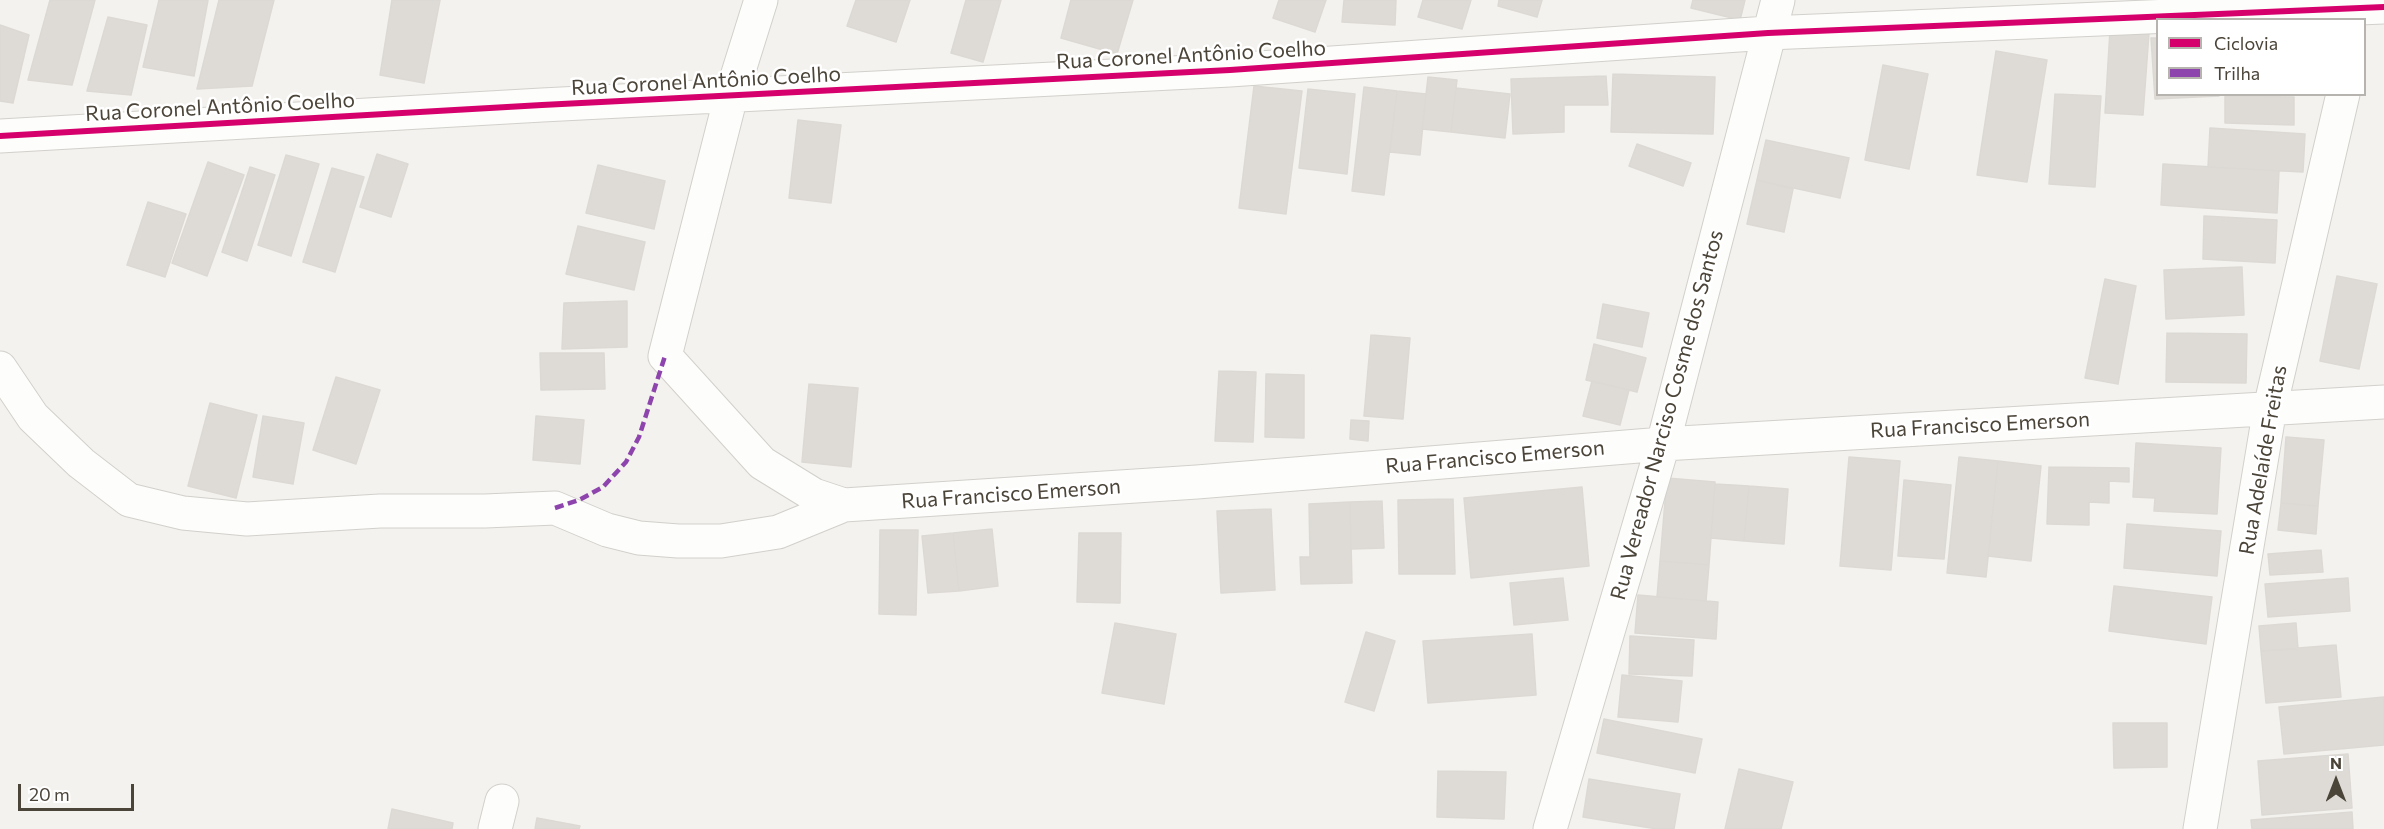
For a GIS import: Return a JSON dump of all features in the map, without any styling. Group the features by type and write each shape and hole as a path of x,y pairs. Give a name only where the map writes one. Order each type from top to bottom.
{"street":[{"path":"730,96 761,0"},
{"name":"Rua Vereador Narciso Cosme dos Santos","path":"1550,829 1663,444 1778,0"},
{"name":"Rua Coronel Antônio Coelho","path":"0,136 1218,71 1768,33 2369,9"},
{"name":"Rua Francisco Emerson","path":"730,96 665,356 762,463 814,495 844,505 1197,482 1663,444 2384,402"},
{"name":"Rua Adelaíde Freitas","path":"2200,829 2270,408 2343,96"},
{"path":"0,368 33,417 81,463 129,500 183,513 247,519 380,511 555,508 607,531 639,538 721,541 778,532 844,505"}],"building":[{"path":"50,0 95,0 72,85 28,80"},
{"path":"159,0 208,0 194,76 143,67"},
{"path":"219,0 274,0 252,86 197,89"},
{"path":"392,0 440,0 424,83 380,75"},
{"path":"856,0 910,0 896,42 847,26"},
{"path":"966,0 1001,0 983,62 951,53"},
{"path":"1071,0 1133,0 1117,54 1061,38"},
{"path":"1279,0 1326,0 1315,32 1273,18"},
{"path":"1344,0 1396,0 1395,25 1342,22"},
{"path":"1423,0 1471,0 1462,29 1418,17"},
{"path":"1499,0 1542,0 1537,17 1498,6"},
{"path":"1693,0 1745,0 1740,20 1691,8"},
{"path":"108,17 147,25 131,95 87,91"},
{"path":"0,25 29,35 13,103 0,101"},
{"path":"2110,30 2149,33 2143,115 2105,113"},
{"path":"2151,38 2156,38 2156,96 2219,96 2155,99"},
{"path":"1996,51 2047,60 2027,182 1977,175"},
{"path":"1883,65 1928,74 1909,169 1865,160"},
{"path":"1613,74 1715,77 1713,134 1611,132"},
{"path":"1606,76 1608,105 1564,105 1564,132 1513,134 1511,79"},
{"path":"1428,77 1457,80 1451,132 1422,129"},
{"path":"1254,86 1302,91 1286,214 1239,208"},
{"path":"1364,87 1397,91 1384,195 1352,191"},
{"path":"1456,88 1510,94 1505,138 1451,132"},
{"path":"1308,89 1355,94 1347,174 1299,168"},
{"path":"1397,91 1426,94 1420,155 1390,152"},
{"path":"2055,94 2101,96 2095,187 2049,184"},
{"path":"2225,96 2294,97 2294,125 2225,123"},
{"path":"798,120 841,125 831,203 789,198"},
{"path":"2210,128 2305,134 2303,172 2208,167"},
{"path":"1766,140 1849,158 1840,198 1757,180"},
{"path":"1637,144 1691,163 1683,186 1629,166"},
{"path":"377,154 408,164 391,217 360,207"},
{"path":"286,155 319,164 291,256 258,245"},
{"path":"208,162 244,175 207,276 172,263"},
{"path":"2163,164 2279,171 2277,213 2161,205"},
{"path":"598,165 665,181 654,229 586,213"},
{"path":"250,167 275,175 247,261 222,252"},
{"path":"332,168 364,177 335,272 303,262"},
{"path":"1757,180 1793,189 1784,232 1747,224"},
{"path":"148,202 186,214 165,277 127,265"},
{"path":"2204,216 2277,220 2275,263 2203,259"},
{"path":"578,226 645,242 634,290 566,274"},
{"path":"2242,267 2244,315 2166,319 2164,270"},
{"path":"2337,276 2377,284 2359,369 2320,361"},
{"path":"2105,279 2136,286 2118,384 2085,378"},
{"path":"627,301 627,347 562,349 564,303"},
{"path":"1603,304 1649,313 1642,347 1597,338"},
{"path":"2167,333 2247,334 2246,383 2166,382"},
{"path":"1371,335 1410,338 1403,419 1364,416"},
{"path":"1594,344 1646,358 1637,392 1586,380"},
{"path":"540,353 604,353 605,389 541,390"},
{"path":"1219,371 1256,372 1253,442 1215,441"},
{"path":"1266,374 1304,375 1304,438 1265,437"},
{"path":"336,377 380,390 356,464 313,450"},
{"path":"1592,381 1629,390 1620,425 1583,416"},
{"path":"809,384 858,388 851,467 802,462"},
{"path":"210,403 257,415 236,498 188,486"},
{"path":"263,416 304,423 293,484 253,477"},
{"path":"536,416 584,420 580,464 533,460"},
{"path":"1351,420 1369,421 1368,441 1350,439"},
{"path":"2286,437 2324,440 2318,506 2281,503"},
{"path":"2136,443 2221,448 2217,514 2154,511 2155,498 2133,497"},
{"path":"1849,457 1900,461 1891,570 1840,566"},
{"path":"1959,457 1998,461 1986,577 1947,573"},
{"path":"1998,461 2041,466 2031,561 1988,556"},
{"path":"2049,467 2129,468 2129,482 2109,481 2109,503 2089,502 2089,525 2047,524"},
{"path":"1667,478 1715,482 1709,565 1660,561"},
{"path":"1904,480 1951,485 1944,559 1898,556"},
{"path":"1715,484 1749,486 1744,541 1711,538"},
{"path":"1749,486 1788,489 1784,544 1744,541"},
{"path":"1582,487 1589,566 1471,578 1464,498"},
{"path":"1453,499 1455,574 1399,574 1398,500"},
{"path":"1382,501 1384,548 1351,549 1350,502"},
{"path":"1350,502 1352,583 1301,584 1300,557 1310,557 1309,504"},
{"path":"2281,503 2318,506 2316,534 2278,530"},
{"path":"1271,509 1275,590 1221,593 1217,511"},
{"path":"2127,524 2221,531 2217,576 2124,568"},
{"path":"992,529 998,586 959,591 953,533"},
{"path":"880,530 918,530 916,615 879,614"},
{"path":"953,533 959,591 928,593 922,536"},
{"path":"1079,533 1121,533 1120,603 1077,602"},
{"path":"2321,550 2323,572 2270,575 2268,554"},
{"path":"1660,561 1709,565 1706,601 1657,597"},
{"path":"1563,578 1568,620 1514,625 1510,583"},
{"path":"2348,578 2350,611 2268,617 2265,584"},
{"path":"2114,586 2212,597 2206,644 2109,631"},
{"path":"1638,595 1718,602 1716,639 1635,633"},
{"path":"1115,623 1176,634 1164,704 1102,693"},
{"path":"2296,623 2298,649 2261,651 2259,626"},
{"path":"1366,632 1395,641 1374,711 1345,702"},
{"path":"1532,634 1536,695 1428,703 1423,641"},
{"path":"1630,636 1694,640 1692,676 1629,674"},
{"path":"2336,645 2341,697 2266,703 2261,651"},
{"path":"1622,675 1682,681 1678,722 1618,717"},
{"path":"2384,697 2384,745 2284,754 2279,707"},
{"path":"1604,719 1702,739 1695,773 1597,753"},
{"path":"2113,723 2167,723 2167,767 2114,768"},
{"path":"2348,754 2352,808 2262,815 2258,761"},
{"path":"1739,769 1793,782 1781,829 1725,829"},
{"path":"1438,771 1506,772 1504,819 1437,817"},
{"path":"1589,779 1680,794 1674,829 1657,829 1583,817"},
{"path":"392,809 453,823 452,829 388,829"},
{"path":"2352,812 2353,829 2252,829 2251,820"},
{"path":"537,818 580,826 579,829 535,829"}],"marked path":[{"path":"555,508 579,500 603,487 626,462 639,437 665,356"}],"cycle path":[{"path":"0,136 542,105 1230,70 1768,33 2384,7"}]}
